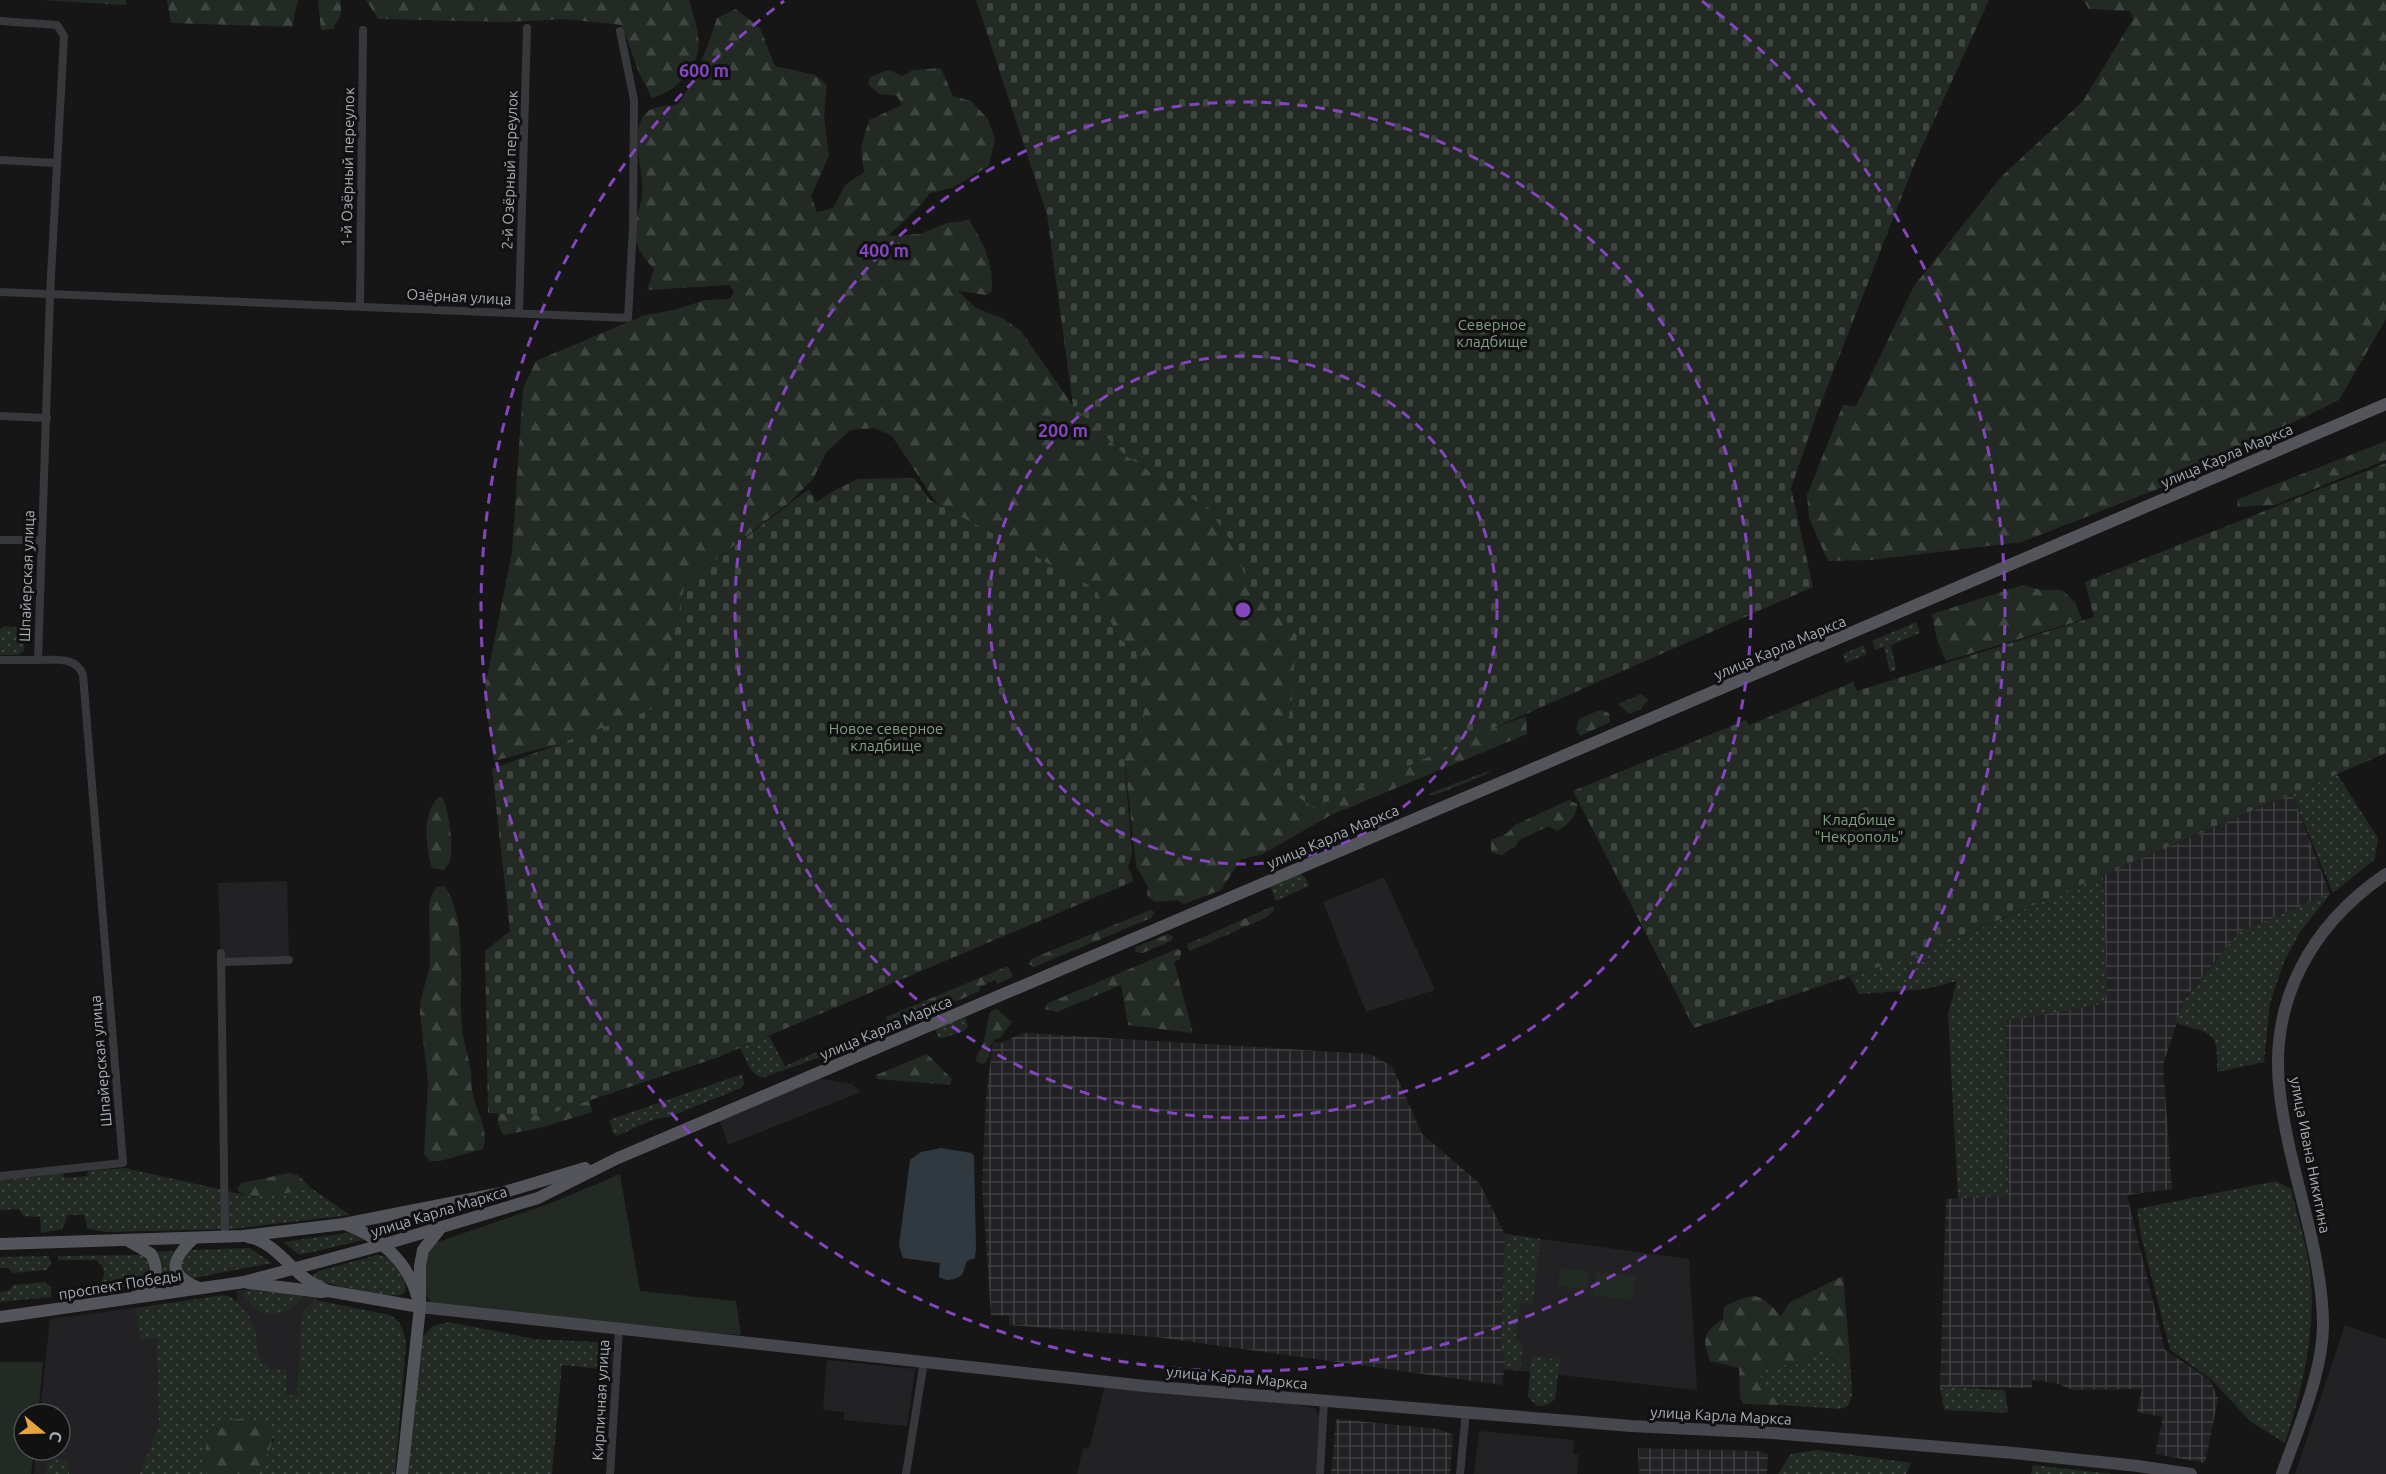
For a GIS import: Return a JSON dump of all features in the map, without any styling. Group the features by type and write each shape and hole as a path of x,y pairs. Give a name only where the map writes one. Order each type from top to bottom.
{"main road":[{"name":"улица Карла Маркса","path":"244,1282 382,1245 538,1198 618,1158 1694,702 2386,404"},
{"name":"улица Ивана Никитина","path":"2282,1474 2313,1383 2323,1324 2321,1288 2315,1253 2280,1095 2279,1036 2290,992 2300,966 2313,945 2348,903 2386,874"},
{"path":"0,1244 243,1236 344,1224 501,1193 618,1158"},
{"path":"344,1224 358,1229 394,1254 410,1274 420,1307"},
{"path":"402,1474 420,1307 420,1266 423,1250 440,1228"},
{"path":"243,1236 260,1241 312,1283 328,1291"},
{"path":"194,1238 177,1257 175,1269 181,1278 199,1288"},
{"path":"123,1239 151,1254 157,1270 152,1285 130,1300"},
{"name":"улица Карла Маркса","path":"244,1282 328,1291 420,1307 1145,1386 1631,1426 1773,1433 2138,1466 2189,1474"},
{"name":"проспект Победы","path":"0,1317 244,1282"}],"street":[{"name":"Шпайерская улица","path":"0,21 57,25 64,36 50,295 38,660 75,663 83,675 123,1163 0,1176"},
{"name":"2-й Озёрный переулок","path":"519,313 527,28"},
{"name":"1-й Озёрный переулок","path":"360,305 363,30"},
{"name":"Озёрная улица","path":"0,292 360,305 628,318 633,226 634,100 620,31"},
{"path":"0,160 56,163"},
{"path":"0,416 46,418"},
{"path":"0,540 41,540"},
{"path":"0,660 38,660"},
{"path":"225,1237 221,958 289,960"},
{"path":"0,1170 0,1176"},
{"name":"Кирпичная улица","path":"610,1474 619,1329"},
{"path":"906,1474 924,1361"},
{"path":"1320,1474 1324,1400"},
{"path":"1460,1474 1466,1411"}],"shaded area":[{"path":"2292,794 2330,894 2239,932 2185,998 2163,1065 2172,1189 2127,1195 2165,1350 2210,1380 2218,1399 2205,1463 2155,1454 2163,1417 2137,1412 2142,1389 2073,1390 2056,1383 2032,1380 2032,1388 1940,1387 1946,1199 2008,1195 2006,1020 2103,1004 2107,992 2103,875"},
{"path":"1384,877 1435,990 1366,1012 1323,902"},
{"path":"287,881 289,960 221,962 218,883"},
{"path":"1023,1033 1370,1054 1392,1066 1422,1134 1479,1183 1505,1234 1501,1351 1506,1358 1502,1385 1156,1337 1009,1325 1009,1316 991,1315 982,1185 986,1097 993,1042 1001,1043"},
{"path":"817,1078 852,1084 861,1092 728,1145 719,1118"},
{"path":"941,1148 971,1153 974,1156 975,1258 967,1261 962,1275 951,1280 939,1277 940,1263 903,1258 899,1246 910,1160 921,1152"},
{"path":"1505,1234 1689,1259 1697,1390 1504,1369 1506,1358 1501,1351"},
{"path":"237,1290 274,1290 317,1294 308,1401 233,1396"},
{"path":"141,1307 144,1334 159,1333 163,1423 144,1474 34,1474 35,1462 72,1462 72,1402 41,1402 50,1319"},
{"path":"2345,1325 2386,1339 2386,1474 2295,1474"},
{"path":"827,1360 915,1369 907,1426 844,1420 844,1412 823,1410"},
{"path":"1106,1381 1225,1392 1315,1408 1320,1418 1316,1474 1077,1474 1083,1448 1089,1449"},
{"path":"1336,1419 1439,1429 1453,1435 1450,1474 1331,1474"},
{"path":"1479,1431 1574,1440 1573,1454 1579,1455 1577,1474 1474,1474"},
{"path":"1638,1448 1758,1451 1768,1454 1767,1474 1639,1474"}],"green space":[{"path":"41,0 126,0 126,5"},
{"path":"167,0 298,0 292,27 171,23"},
{"path":"318,0 341,0 341,14 333,29 321,30"},
{"path":"366,0 689,0 697,30 698,48 692,66 682,80 671,90 652,98 639,73 622,25 565,19 508,22 378,19"},
{"name":"Северное кладбище","path":"976,0 1989,0 1916,160 1817,413 1791,488 1813,587 1313,808 1284,786 1280,770 1292,698 1297,635 1248,585 1234,545 1209,510 1125,455 1073,406 1047,215"},
{"path":"2083,0 2386,0 2386,319 2339,400 2168,485 2022,542 1871,560 1828,561 1809,518 1807,495 1843,405 1856,406 1914,286 2002,176 2083,101 2133,19 2130,11 2089,9"},
{"path":"736,9 760,28 775,66 815,75 827,85 824,116 829,156 811,196 817,212 833,208 845,185 864,172 861,147 869,120 902,105 897,96 879,94 868,84 870,77 889,70 902,76 913,70 941,68 953,96 971,101 988,119 995,139 989,166 952,188 930,193 918,208 888,236 920,234 947,223 969,220 986,254 991,271 992,291 986,295 958,291 976,308 1002,318 1021,331 1073,406 1125,455 1209,510 1234,545 1248,585 1297,635 1292,698 1476,735 1526,716 1527,734 1331,815 1261,855 1241,859 1221,890 1184,904 1177,900 1155,902 1147,896 1148,887 1136,866 1124,755 1144,717 1136,650 1118,638 1096,589 947,512 935,501 892,436 874,428 850,430 826,453 813,479 790,502 685,584 658,707 573,740 494,761 484,692 512,552 523,388 536,361 645,315 674,310 705,300 730,299 734,292 729,285 647,290 654,269 640,251 634,232 642,193 638,143 640,123 650,110 678,104 696,73 717,18"},
{"path":"2386,441 2386,460 2275,505 2237,507 2238,499"},
{"name":"Кладбище \"Некрополь\"","path":"2386,463 2386,753 1927,951 1694,1028 1573,791 1746,720 1749,725 1853,682 1857,691 2094,617 2085,582"},
{"name":"Новое северное кладбище","path":"914,478 930,500 1096,589 1118,638 1136,650 1144,717 1124,755 1132,854 1128,867 1134,881 716,1058 546,1115 488,1113 485,951 510,931 492,769 658,707 685,584 809,489 816,502 858,479"},
{"path":"2023,585 2041,590 2062,590 2075,602 2082,620 1946,661 1937,640 1932,614"},
{"path":"1916,622 1920,633 1891,645 1896,670 1890,672 1884,647 1875,650 1872,641"},
{"path":"7,626 19,628 25,632 24,651 18,655 0,655 0,629"},
{"path":"1864,645 1867,654 1846,663 1843,654"},
{"path":"1641,694 1649,700 1639,710 1629,714 1618,704"},
{"path":"1600,710 1609,713 1610,722 1580,736 1576,729 1579,719"},
{"path":"1491,770 1485,775 1435,795 1428,794"},
{"path":"2337,774 2378,838 2375,859 2333,893 2292,794"},
{"path":"441,796 450,826 451,844 450,859 444,870 432,868 427,840 430,809"},
{"path":"1569,800 1577,804 1576,812 1561,829 1557,831 1549,826 1519,840 1516,846 1502,855 1491,852 1491,840 1506,834 1515,825"},
{"path":"1299,873 1305,877 1309,886 1276,901 1270,886"},
{"path":"2103,875 2107,992 2103,1004 2006,1021 2008,1196 1958,1198 1948,1014 1957,981 1926,989 1859,994 1850,977 1951,941"},
{"path":"444,886 452,900 460,934 463,1033 471,1072 472,1091 485,1142 483,1149 440,1161 430,1161 424,1154 428,1082 420,1013 421,999 430,966 429,904 437,887"},
{"path":"2330,894 2300,932 2284,962 2270,1003 2264,1062 2217,1072 2216,1048 2211,1036 2176,1023 2185,999 2239,932"},
{"path":"1273,906 1274,910 1267,917 1190,951 1187,947 1188,944"},
{"path":"1150,910 1155,912 1151,918 1034,967 1029,964 1031,959"},
{"path":"1168,934 1173,936 1171,941 1143,953 1135,952 1136,947"},
{"path":"1177,949 1181,951 1180,959 1174,962 1193,1033 1128,1025 1121,985 1057,1012 1044,1009 1048,1003"},
{"path":"1008,966 1013,977 997,984 996,980 979,987 980,991 891,1029 886,1017"},
{"path":"997,1009 1012,1022 1000,1038 994,1040 984,1065 976,1061 991,1011"},
{"path":"965,1017 968,1026 964,1031 939,1039 935,1029"},
{"path":"888,1021 891,1029 765,1077 756,1075 740,1048 769,1036 785,1066"},
{"path":"927,1054 952,1079 950,1085 877,1079 876,1075"},
{"path":"742,1074 744,1084 741,1088 669,1117 654,1119 617,1136 614,1134 609,1120"},
{"path":"590,1100 592,1112 540,1128 503,1135 498,1124 498,1113 546,1115"},
{"path":"125,1168 254,1197 311,1188 350,1215 231,1229 107,1232 88,1229 84,1215 68,1215 62,1229 41,1233 40,1217 23,1216 19,1209 0,1210 0,1178 63,1173 64,1178 87,1176 88,1171"},
{"path":"290,1173 298,1175 311,1188 261,1196 243,1194 237,1190 241,1183"},
{"path":"620,1174 640,1291 736,1301 741,1335 539,1320 438,1305 430,1301 425,1290 425,1273 432,1244 551,1203"},
{"path":"2276,1181 2291,1189 2304,1239 2312,1292 2307,1358 2285,1443 2251,1422 2211,1379 2170,1350 2141,1236 2137,1209"},
{"path":"436,1214 436,1216 379,1235 370,1229"},
{"path":"353,1233 363,1240 300,1255 283,1242"},
{"path":"1505,1234 1540,1239 1533,1304 1520,1303 1516,1338 1523,1345 1520,1371 1504,1369 1506,1358 1501,1351"},
{"path":"249,1248 272,1263 188,1279 183,1273 181,1263 189,1250"},
{"path":"174,1251 170,1259 170,1266 177,1280 159,1283 163,1266 157,1252"},
{"path":"140,1255 149,1264 147,1276 142,1284 60,1296 60,1293 94,1287 103,1279 104,1272 96,1260 58,1260 58,1256"},
{"path":"377,1255 388,1258 401,1273 406,1290 402,1295 380,1296 315,1280 312,1276 319,1271"},
{"path":"49,1256 51,1264 47,1270 12,1273 9,1268 0,1268 0,1257"},
{"path":"1560,1268 1589,1271 1587,1289 1558,1286"},
{"path":"1596,1272 1635,1276 1632,1300 1593,1295"},
{"path":"1843,1276 1850,1358 1833,1360 1821,1350 1801,1364 1757,1366 1765,1389 1782,1405 1744,1404 1740,1397 1739,1368 1710,1361 1706,1347 1708,1332 1723,1319 1724,1307 1756,1296 1767,1302 1781,1316 1789,1303"},
{"path":"45,1282 51,1287 51,1297 0,1302 0,1292 9,1291 13,1285"},
{"path":"246,1290 302,1295 302,1299 278,1314 263,1313 249,1302 243,1293"},
{"path":"223,1295 234,1299 252,1320 262,1363 271,1369 286,1369 287,1395 297,1395 302,1313 315,1300 390,1315 400,1324 406,1344 395,1474 256,1474 274,1439 206,1434 206,1474 140,1474 159,1424 157,1338 140,1339 136,1308"},
{"path":"449,1322 535,1339 613,1343 611,1370 562,1365 552,1474 406,1474 420,1340 433,1326"},
{"path":"1821,1350 1833,1360 1850,1358 1852,1396 1848,1406 1840,1409 1782,1405 1765,1389 1756,1366 1801,1364"},
{"path":"1531,1356 1560,1360 1555,1399 1548,1405 1537,1406 1528,1397"},
{"path":"0,1362 43,1362 39,1402 12,1402 12,1462 32,1462 31,1474 0,1474"},
{"path":"1940,1387 2005,1390 2008,1413 1944,1410"},
{"path":"245,1418 270,1426 272,1432 269,1451 256,1474 206,1474 206,1434 218,1422"},
{"path":"1817,1450 1911,1463 1906,1474 1778,1474 1791,1454"},
{"path":"67,1462 69,1474 46,1474 48,1464"},
{"path":"2033,1465 2112,1474 2031,1474"}]}
